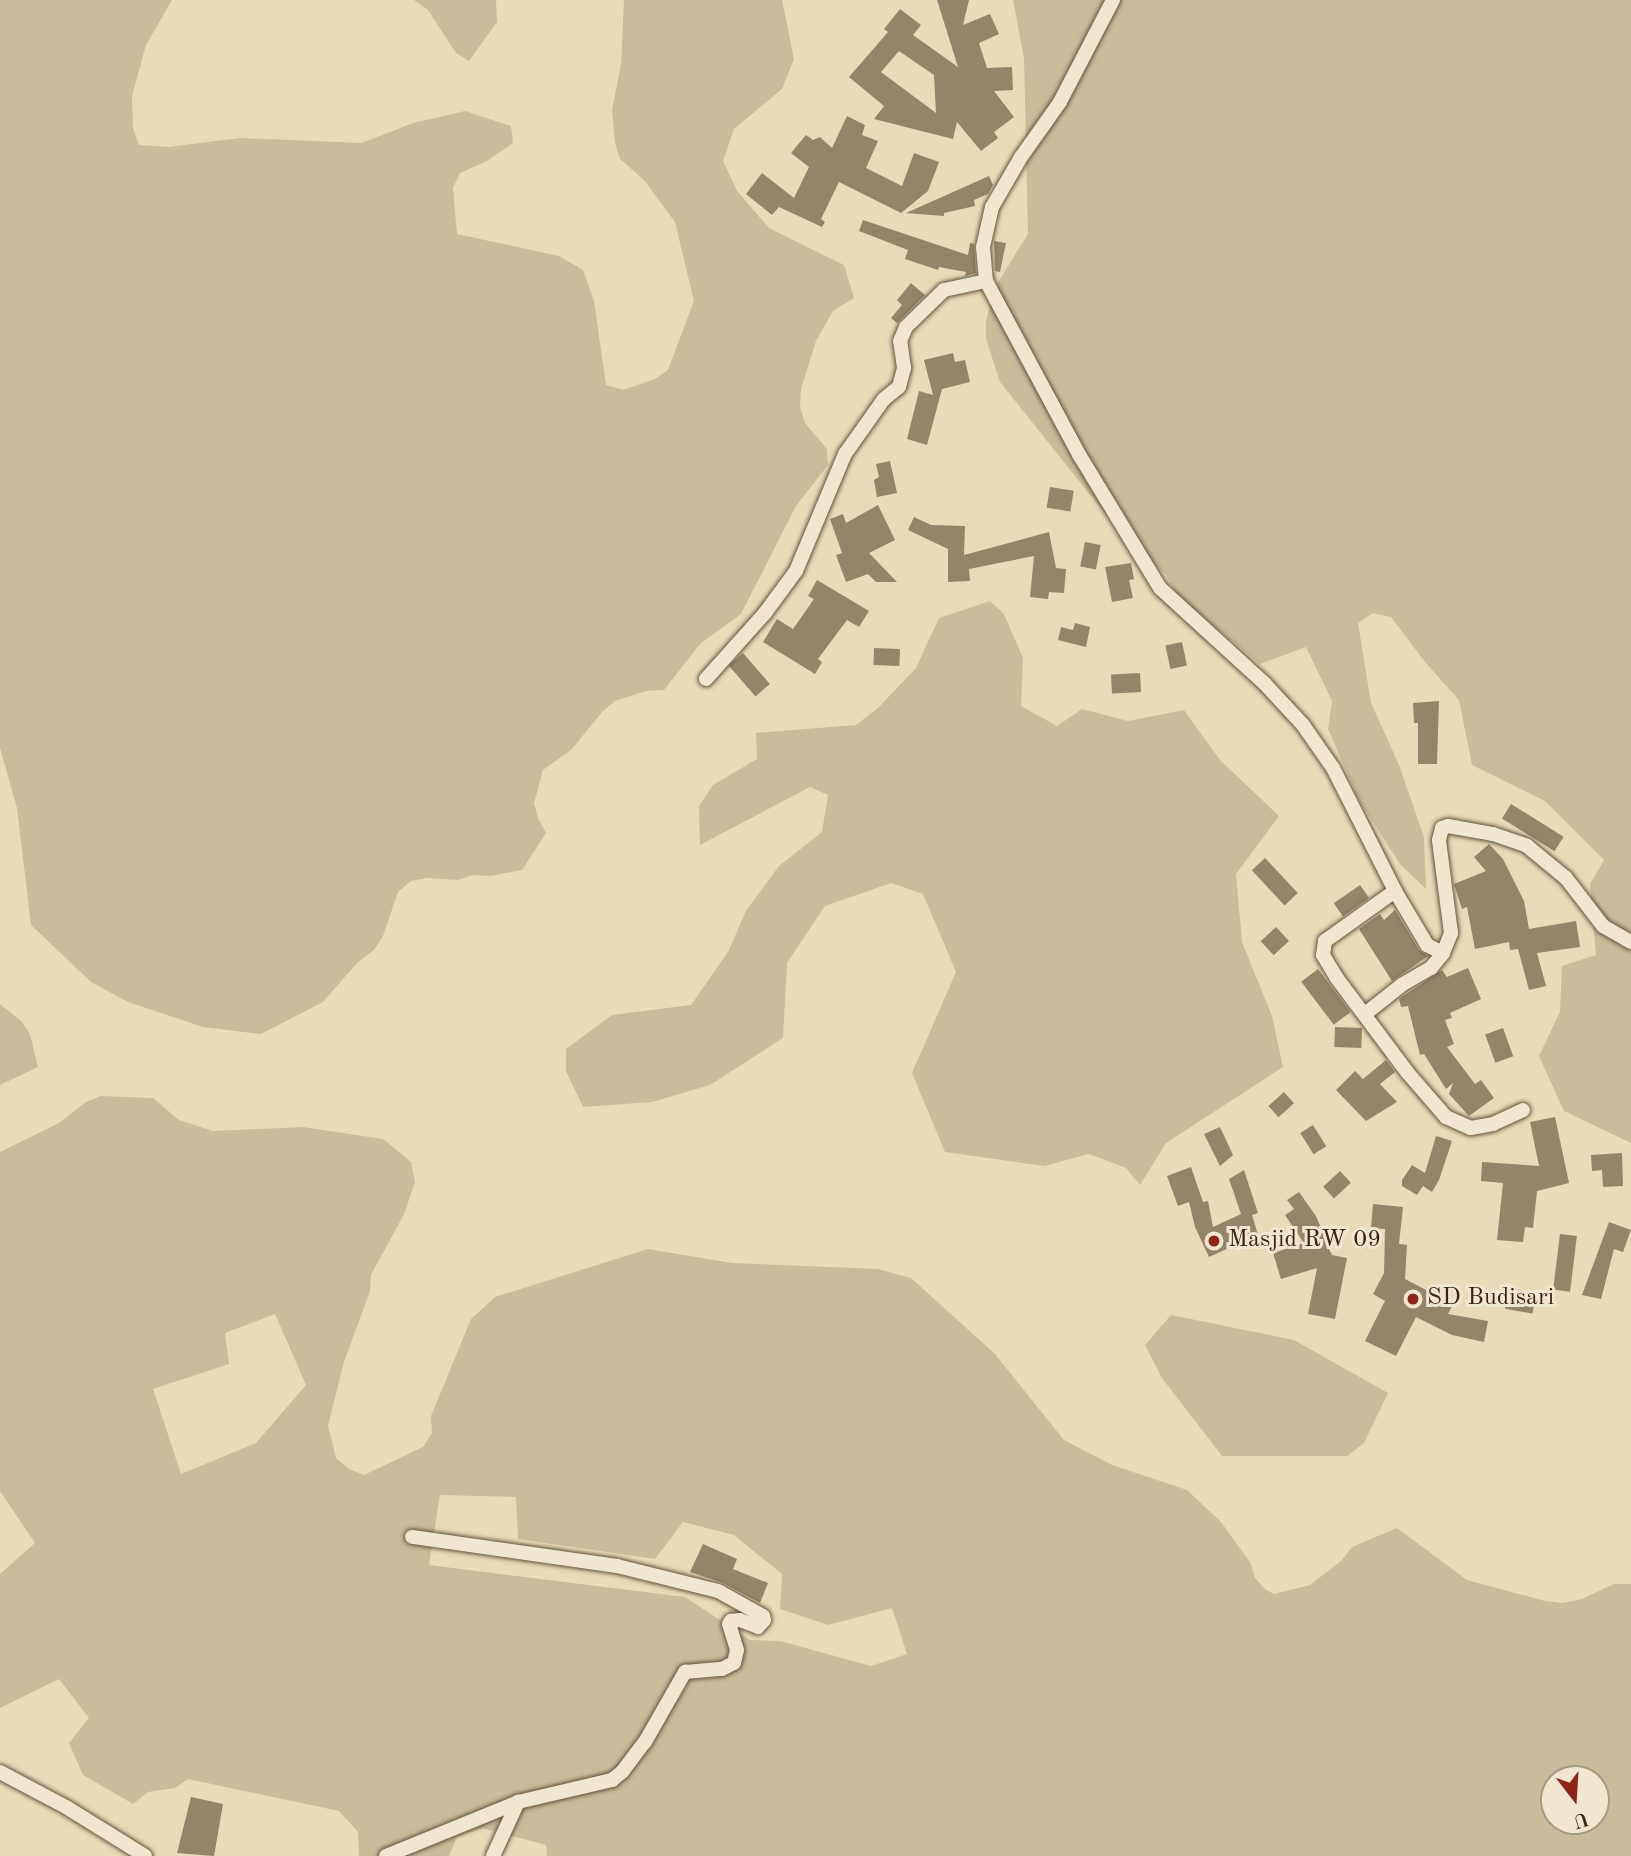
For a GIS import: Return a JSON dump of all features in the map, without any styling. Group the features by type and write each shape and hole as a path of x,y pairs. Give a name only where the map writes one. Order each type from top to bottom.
{"street":[{"path":"1113,0 1060,102 1021,157 992,207 983,247 986,281 1080,456 1160,588 1265,684 1303,724 1332,768 1395,891 1427,946 1443,954"},
{"path":"706,679 765,613 796,571 840,463 884,398 899,387 904,369 900,341 906,327 944,290 986,281"},
{"path":"1364,1014 1403,984 1432,968 1443,954 1451,933 1439,840 1442,828 1448,826 1493,834 1527,846 1566,878 1603,926 1631,942"},
{"path":"1395,891 1325,941 1322,948 1336,977 1407,1072 1446,1117 1471,1128 1493,1124 1523,1110"},
{"path":"386,1856 518,1802 611,1780 622,1772 645,1742 672,1698 681,1676 691,1670 722,1669 734,1663 737,1650 729,1624 731,1621 740,1619 758,1627 764,1620 718,1591 617,1566 412,1537"},
{"path":"0,1772 66,1807 145,1856"},
{"path":"493,1856 518,1802"}],"shaded area":[{"path":"0,0 172,0 146,45 132,96 133,128 139,145 168,147 240,138 362,143 413,123 465,111 511,126 513,143 487,161 460,173 453,188 457,234 559,256 583,270 594,301 606,385 623,390 655,379 668,370 694,301 675,222 644,180 620,159 615,143 612,110 621,65 624,0 782,0 794,59 782,89 734,129 723,161 737,191 769,228 844,265 854,298 833,311 816,341 801,389 800,407 805,423 827,449 828,465 796,506 741,614 701,643 664,690 646,691 615,701 603,711 571,750 543,770 534,803 546,833 522,870 490,876 473,875 458,880 427,878 411,881 398,892 383,936 374,950 357,963 323,1002 261,1034 203,1027 128,1002 91,982 31,925 17,808 0,748"},
{"path":"414,0 496,0 497,22 469,61 456,53 428,10"},
{"path":"1013,0 1631,0 1631,1143 1564,1111 1539,1056 1560,1012 1562,966 1596,955 1590,884 1604,860 1545,801 1472,765 1459,700 1425,662 1391,617 1373,613 1358,623 1371,703 1399,765 1424,837 1426,889 1400,864 1359,800 1328,729 1332,701 1306,647 1260,664 1176,594 1166,575 1127,541 1000,382 986,339 986,321 995,287 1028,234 1024,58"},
{"path":"990,601 1004,614 1023,658 1021,706 1057,726 1082,709 1128,721 1184,710 1220,760 1279,816 1236,874 1242,942 1272,1016 1283,1067 1166,1143 1140,1185 1126,1168 1089,1154 1044,1166 945,1152 912,1073 956,972 923,894 891,883 825,906 787,963 783,1038 710,1085 652,1102 583,1107 566,1071 566,1049 612,1015 691,1005 728,952 746,911 779,866 822,832 828,795 810,787 700,845 699,806 713,785 757,759 756,733 856,725 878,708 916,668 939,618"},
{"path":"0,1004 21,1021 30,1034 38,1067 0,1085"},
{"path":"101,1096 153,1098 179,1120 213,1131 303,1127 383,1139 411,1162 415,1182 404,1214 371,1275 370,1291 344,1362 328,1426 336,1458 349,1469 364,1475 423,1447 432,1433 431,1416 471,1319 495,1297 648,1249 732,1263 878,1269 911,1278 995,1354 1064,1440 1112,1465 1187,1490 1221,1522 1250,1562 1255,1578 1274,1594 1310,1585 1341,1561 1352,1547 1397,1528 1467,1580 1545,1601 1563,1603 1582,1599 1614,1584 1631,1584 1631,1856 547,1856 546,1845 483,1828 457,1837 449,1856 359,1856 358,1832 339,1811 188,1779 175,1788 148,1792 133,1804 83,1775 69,1743 89,1718 59,1679 0,1708 0,1574 35,1543 0,1491 0,1152 59,1123 86,1102","holes":["275,1314 306,1385 256,1443 181,1474 153,1389 229,1364 225,1333","440,1495 516,1497 518,1539 655,1559 683,1522 734,1535 782,1574 780,1609 828,1625 892,1608 907,1654 871,1666 780,1641 750,1640 685,1597 429,1565"]},
{"path":"1171,1315 1294,1340 1388,1393 1364,1443 1347,1456 1222,1456 1162,1378 1145,1345"}],"building":[{"path":"937,0 969,0 963,25 990,14 999,34 979,43 987,68 1012,67 1013,90 994,91 1014,117 994,132 998,138 981,151 957,122 953,139 874,119 884,106 849,77 888,32 884,29 900,9 921,25 913,35 958,67","holes":["899,51 934,75 936,113 881,72"]},
{"path":"847,116 865,125 862,135 878,141 866,168 902,186 914,153 939,162 928,191 901,213 839,182 821,219 825,222 822,227 779,207 772,215 746,194 762,173 794,198 809,167 791,153 806,135 813,140 820,137 832,148"},
{"path":"989,176 993,185 988,194 974,200 975,206 944,213 944,216 906,213"},
{"path":"863,220 968,255 970,243 974,244 976,273 965,276 966,272 939,267 938,270 905,259 908,250 859,231"},
{"path":"994,241 1006,243 1000,272 995,271"},
{"path":"911,283 925,295 897,323 891,318 902,305 897,300"},
{"path":"953,353 955,362 965,360 970,382 942,389 927,445 907,439 919,391 933,395 924,360"},
{"path":"890,461 897,493 877,497 874,480 879,477 876,464"},
{"path":"1050,487 1074,491 1070,511 1047,508"},
{"path":"878,505 895,540 869,553 897,582 876,582 868,574 846,582 836,555 842,553 830,519 843,514 846,523"},
{"path":"914,517 931,525 965,526 964,555 1049,532 1056,568 1066,569 1064,593 1049,592 1048,599 1030,597 1034,556 969,569 970,581 948,582 948,549 908,530"},
{"path":"1085,542 1101,545 1096,570 1080,567"},
{"path":"1131,563 1134,579 1129,580 1133,598 1112,602 1105,567"},
{"path":"817,580 869,611 859,627 847,620 818,659 822,662 815,674 763,642 777,619 793,629 814,599 808,596"},
{"path":"1075,623 1090,627 1086,647 1058,640 1061,627 1073,630"},
{"path":"1182,642 1187,665 1170,669 1165,646"},
{"path":"874,648 900,649 899,666 873,665"},
{"path":"743,653 770,684 756,696 729,665"},
{"path":"1140,673 1141,692 1112,693 1111,675"},
{"path":"1439,701 1437,764 1418,764 1418,723 1414,723 1413,703"},
{"path":"1511,804 1564,837 1555,851 1502,818"},
{"path":"1489,844 1503,859 1524,901 1529,929 1576,921 1580,947 1537,953 1546,986 1529,990 1518,949 1510,950 1509,942 1475,949 1467,907 1462,909 1454,884 1486,871 1474,857"},
{"path":"1265,858 1298,893 1285,905 1252,870"},
{"path":"1360,885 1369,898 1343,916 1334,903"},
{"path":"1395,910 1419,950 1428,956 1392,981 1359,929 1380,914 1384,920"},
{"path":"1276,927 1289,941 1274,955 1261,941"},
{"path":"1468,968 1481,999 1450,1013 1452,1018 1445,1020 1454,1044 1447,1047 1475,1084 1481,1080 1494,1098 1469,1116 1449,1094 1453,1083 1446,1089 1424,1054 1420,1055 1408,1006 1401,1007 1399,999 1442,970 1447,977"},
{"path":"1318,969 1350,1012 1334,1025 1301,982"},
{"path":"1335,1027 1362,1028 1361,1048 1334,1047"},
{"path":"1503,1028 1513,1056 1495,1063 1485,1034"},
{"path":"1386,1060 1395,1072 1380,1084 1397,1102 1366,1121 1336,1090 1355,1071 1363,1079"},
{"path":"1284,1092 1294,1103 1278,1117 1268,1106"},
{"path":"1555,1117 1569,1183 1537,1191 1533,1228 1525,1227 1523,1242 1497,1240 1503,1183 1481,1181 1482,1162 1539,1166 1530,1122"},
{"path":"1313,1125 1326,1146 1314,1154 1300,1133"},
{"path":"1220,1127 1233,1155 1220,1166 1204,1134"},
{"path":"1436,1136 1452,1141 1439,1180 1432,1192 1423,1186 1417,1195 1402,1186 1402,1180 1412,1165 1425,1173"},
{"path":"1622,1153 1623,1186 1603,1187 1602,1170 1592,1171 1591,1155"},
{"path":"1191,1167 1203,1202 1208,1201 1213,1227 1241,1214 1229,1179 1244,1170 1258,1213 1252,1215 1258,1235 1228,1244 1229,1248 1209,1257 1195,1227 1189,1202 1178,1206 1167,1176"},
{"path":"1340,1171 1351,1183 1334,1198 1323,1187"},
{"path":"1299,1192 1316,1216 1332,1255 1347,1258 1335,1319 1308,1314 1317,1268 1281,1279 1273,1253 1304,1243 1285,1215 1294,1209 1287,1200"},
{"path":"1373,1204 1403,1207 1399,1244 1407,1245 1405,1279 1453,1304 1448,1314 1488,1321 1484,1342 1452,1335 1416,1317 1396,1356 1365,1341 1385,1301 1373,1294 1384,1273 1385,1229 1371,1228"},
{"path":"1609,1222 1631,1230 1623,1252 1614,1249 1601,1299 1582,1295"},
{"path":"1560,1234 1577,1236 1570,1292 1553,1290"},
{"path":"1508,1291 1536,1296 1532,1314 1505,1309"},
{"path":"703,1544 737,1559 733,1569 768,1583 760,1603 723,1583 690,1572"},
{"path":"191,1797 223,1804 214,1856 177,1853"}],"place":[{"name":"Masjid RW 09","path":"1214,1241"},
{"name":"SD Budisari","path":"1413,1299"}]}
